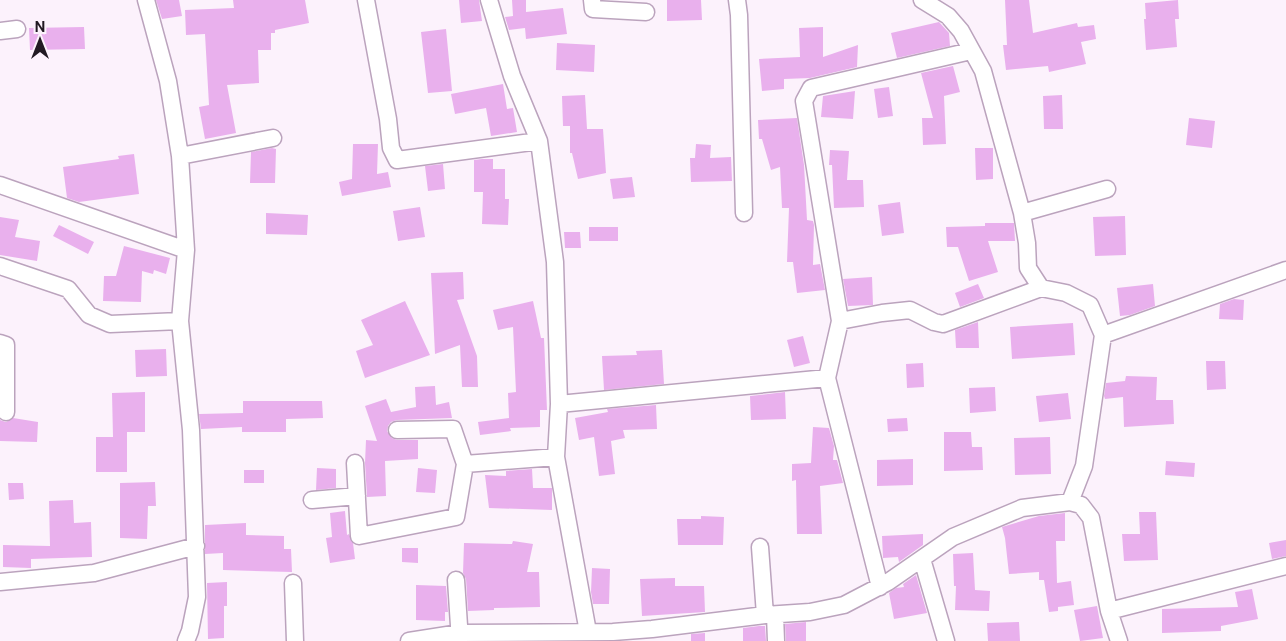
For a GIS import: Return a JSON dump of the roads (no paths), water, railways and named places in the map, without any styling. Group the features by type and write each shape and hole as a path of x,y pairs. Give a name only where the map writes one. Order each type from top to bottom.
{"street":[{"path":"146,0 168,81 180,156 186,250 180,321 191,430 198,597 186,641"},
{"path":"366,0 388,119 391,148 397,160 538,141"},
{"path":"489,0 512,76 538,141 555,262 559,404 556,457 588,632"},
{"path":"592,0 594,9 646,12"},
{"path":"737,0 739,15 744,214"},
{"path":"922,0 948,16 961,31 983,71 1022,213 1027,243 1028,268 1041,288"},
{"path":"0,31 17,29"},
{"path":"880,587 827,378 840,321 804,101 811,88 972,51"},
{"path":"180,156 273,138"},
{"path":"0,185 186,250"},
{"path":"1022,213 1107,190"},
{"path":"0,266 68,289 89,315 110,324 180,321"},
{"path":"1103,335 1286,270"},
{"path":"840,321 910,310 934,322 943,324 1041,288 1066,293 1090,305 1103,335 1084,466 1070,502"},
{"path":"0,343 6,345 6,412"},
{"path":"559,404 827,378"},
{"path":"356,463 360,536 456,518 465,464 452,429 397,430"},
{"path":"465,464 556,457"},
{"path":"312,500 357,496"},
{"path":"409,641 588,632 654,635 770,615 810,612 844,605 880,587 953,537 1022,508 1070,502 1080,505 1091,518 1116,641"},
{"path":"0,582 94,573 196,546"},
{"path":"760,547 770,615 776,641"},
{"path":"922,559 946,641"},
{"path":"1109,611 1286,566"},
{"path":"456,580 460,637"},
{"path":"293,583 295,641"}]}
